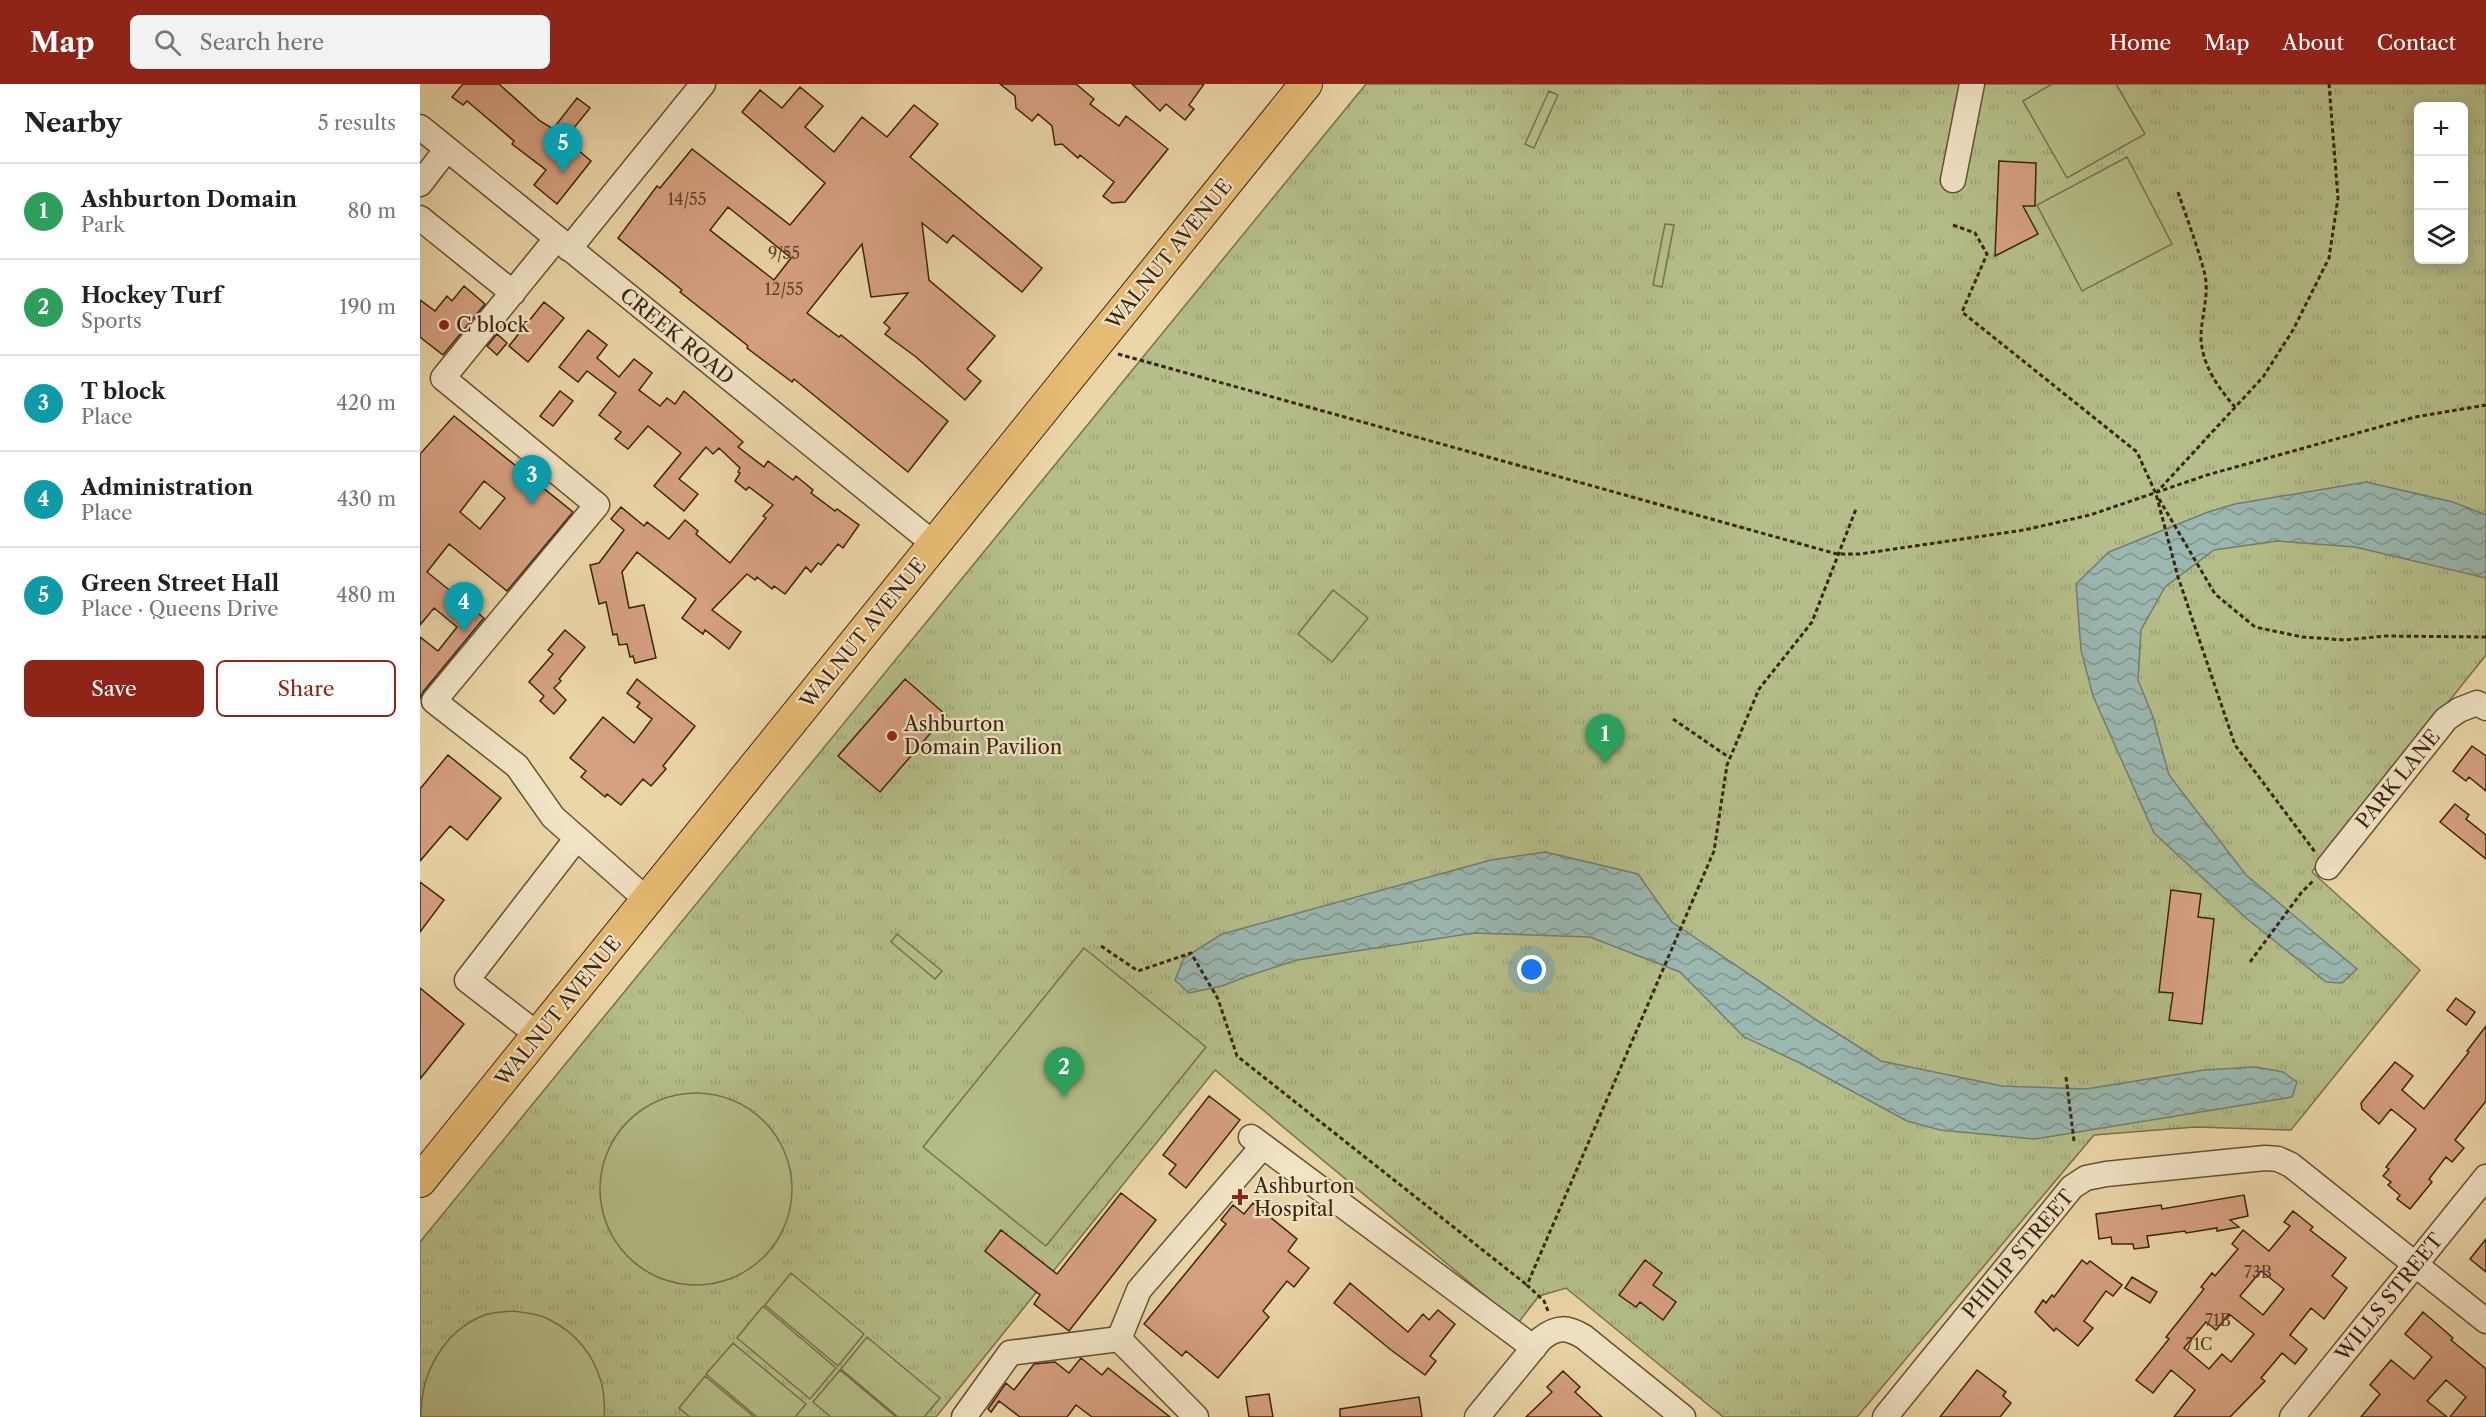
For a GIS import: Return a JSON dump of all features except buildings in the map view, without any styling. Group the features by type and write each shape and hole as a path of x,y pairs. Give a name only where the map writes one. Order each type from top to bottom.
{"main road":[{"name":"WALNUT AVENUE","path":"420,1181 1306,84"}],"street":[{"path":"647,900 553,817 517,766 434,701 597,505 443,378 513,293 563,244 703,84"},
{"path":"1953,180 1972,84"},
{"name":"CREEK ROAD","path":"420,127 934,544"},
{"path":"420,184 447,149"},
{"path":"420,218 513,293"},
{"name":"PARK LANE","path":"2328,867 2446,719 2459,710 2482,706"},
{"path":"538,1035 467,980 577,838"},
{"path":"1119,1339 1139,1290 1257,1142 1534,1348"},
{"name":"PHILIP STREET","path":"1885,1417 2072,1187 2086,1178 2265,1158 2278,1159 2291,1165 2416,1264"},
{"name":"WILLS STREET","path":"2292,1417 2486,1177"},
{"path":"2416,1264 2486,1321"},
{"path":"1477,1417 1550,1331 1566,1328 1584,1337 1683,1417"},
{"path":"964,1417 1010,1353 1119,1339"},
{"path":"1119,1339 1196,1417"}],"path":[{"path":"2156,494 2263,377 2293,330 2329,258 2338,198 2329,84"},
{"path":"2178,192 2205,275 2207,292 2201,336 2206,361 2218,388 2235,407"},
{"path":"1953,225 1975,233 1987,254 1962,312 2137,452 2156,494 2215,594 2255,627 2302,637 2344,640 2385,636 2486,637"},
{"path":"1094,347 1838,554 1860,554 2024,531 2090,515 2207,475 2415,417 2486,405"},
{"path":"2156,494 2178,577 2235,745 2328,867 2301,893 2250,962"},
{"path":"1527,1285 1714,851 1727,765 1759,689 1812,622 1856,508"},
{"path":"1673,719 1730,758"},
{"path":"1101,946 1138,970 1191,953 1218,999 1236,1056 1527,1285 1544,1301"},
{"path":"2066,1077 2074,1141"}],"green space":[{"path":"1366,84 2486,84 2486,655 2312,872 2420,970 2291,1130 2195,1127 2094,1135 1857,1417 1723,1417 1566,1288 1539,1296 1518,1323 1215,1070 936,1417 420,1417 420,1242"},
{"path":"2052,84 2116,84 2145,134 2067,178 2023,101"},
{"path":"1549,91 1558,95 1534,148 1525,144"},
{"path":"2127,157 2172,244 2082,291 2037,205"},
{"path":"1665,224 1674,225 1662,287 1653,285"},
{"path":"1333,590 1368,618 1332,662 1298,634"},
{"path":"897,934 942,971 935,979 891,942"},
{"path":"1084,948 1206,1047 1046,1246 923,1147"},
{"path":"696,1093 715,1095 733,1101 764,1121 784,1152 790,1170 792,1189 790,1208 784,1226 764,1257 733,1277 715,1283 696,1285 677,1283 659,1277 628,1257 608,1226 602,1208 600,1189 602,1170 608,1152 628,1121 659,1101 677,1095"},
{"path":"791,1273 864,1334 838,1366 765,1305"},
{"path":"763,1306 836,1368 810,1399 737,1338"},
{"path":"514,1311 546,1318 572,1335 583,1346 598,1372 604,1401 604,1417 421,1417 425,1385 430,1370 446,1343 468,1323 482,1316"},
{"path":"867,1337 940,1398 924,1417 898,1417 841,1369"},
{"path":"733,1343 806,1404 795,1417 757,1417 706,1374"},
{"path":"840,1370 896,1417 831,1417 813,1402"},
{"path":"705,1376 754,1417 690,1417 679,1408"}],"water":[{"path":"2366,482 2453,502 2486,515 2486,578 2355,547 2277,541 2214,550 2165,587 2141,630 2138,680 2153,717 2169,775 2246,875 2357,969 2342,983 2326,982 2246,918 2154,833 2093,696 2081,650 2076,584 2109,552 2208,512 2235,504"},
{"path":"1545,852 1638,874 1672,922 1881,1061 2002,1086 2086,1089 2204,1070 2256,1067 2283,1072 2297,1082 2292,1097 2035,1139 1940,1130 1907,1121 1800,1063 1744,1037 1680,972 1590,937 1474,933 1297,960 1222,986 1189,993 1175,980 1184,958 1222,934 1491,860"}],"place":[{"name":"Green Street Hall","path":"563,173"},
{"name":"C block","path":"444,325"},
{"name":"T block","path":"532,505"},
{"name":"Administration","path":"464,632"},
{"name":"Ashburton Domain Pavilion","path":"892,736"},
{"name":"Ashburton Domain","path":"1605,764"},
{"name":"Hockey Turf","path":"1064,1097"},
{"name":"Ashburton Hospital","path":"1240,1197"}]}
